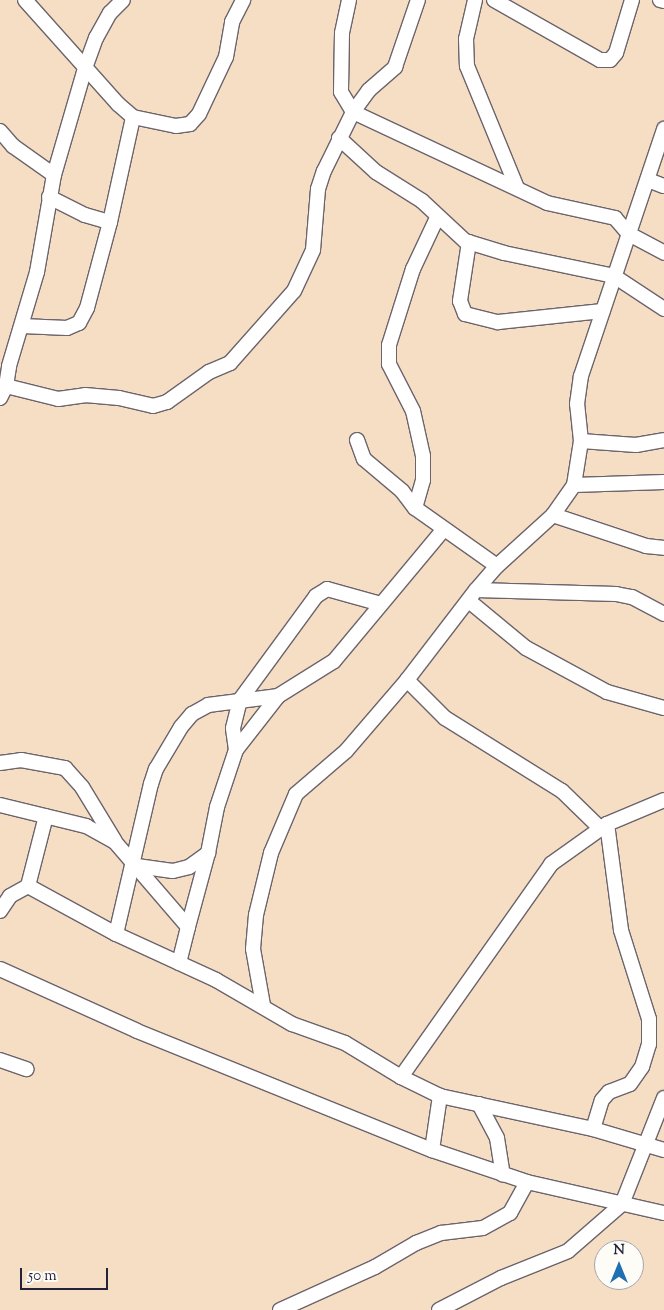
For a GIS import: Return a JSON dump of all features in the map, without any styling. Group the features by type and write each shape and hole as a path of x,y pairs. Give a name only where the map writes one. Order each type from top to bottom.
{"street":[{"path":"25,0 85,68 133,117 176,126 190,124 199,114 226,57 232,22 243,0"},
{"path":"123,0 110,13 96,38 85,68 54,175 37,272 3,392 58,399 84,395 119,398 153,406 167,402 209,372 230,363 294,291 313,250 318,189 339,138 353,112 369,90 395,67 418,0"},
{"path":"349,0 342,32 341,92 353,112 548,203 606,214 615,218 629,234 664,253"},
{"path":"475,0 466,40 467,66 517,188"},
{"path":"494,0 600,60 610,60 616,53 632,0"},
{"path":"660,0 664,1"},
{"path":"22,326 67,328 79,323 87,308 110,222 133,117"},
{"path":"263,1005 253,950 256,914 271,853 285,815 304,784 346,751 407,680 497,566 553,515 574,485 581,441 577,404 581,376 664,129"},
{"path":"0,131 13,146 54,175"},
{"path":"339,138 376,172 422,201 437,218 469,242 504,253 614,276 664,309"},
{"path":"648,180 664,186"},
{"path":"49,197 85,215 110,222"},
{"path":"415,508 423,480 423,456 413,411 389,364 389,345 413,269 437,218"},
{"path":"469,242 460,301 465,314 498,322 602,311"},
{"path":"357,440 364,459 402,491 415,508 497,566"},
{"path":"581,441 636,445 664,440"},
{"path":"574,485 664,482"},
{"path":"553,515 646,546 664,548"},
{"path":"179,963 208,853 217,807 236,750 278,696 334,661 444,530"},
{"path":"236,750 233,728 240,700 267,659 321,592 327,589 343,592 381,604"},
{"path":"473,595 616,594 632,597 664,614"},
{"path":"473,595 526,648 598,688 632,702 664,708"},
{"path":"407,680 445,718 562,792 604,826 621,930 649,1019 649,1044 642,1067 630,1084 609,1092 602,1100 593,1129"},
{"path":"116,934 156,769 181,727 192,714 208,705 278,696"},
{"path":"0,763 21,760 65,768 82,787 115,842 188,927"},
{"path":"401,1077 551,864 604,826 664,800"},
{"path":"0,805 86,826 115,842"},
{"path":"0,911 10,896 28,886 46,816"},
{"path":"134,862 173,871 189,867 208,853"},
{"path":"28,886 116,934 263,1005 292,1024 345,1043 401,1077 440,1096 593,1129 664,1150"},
{"path":"0,969 137,1031 432,1150 527,1182 664,1213"},
{"path":"0,1060 26,1070"},
{"path":"432,1150 440,1096"},
{"path":"439,1310 501,1278 568,1251 622,1204 644,1144 664,1098"},
{"path":"479,1104 497,1138 502,1175"},
{"path":"280,1310 375,1267 416,1243 441,1233 483,1228 510,1213 527,1182"}]}
